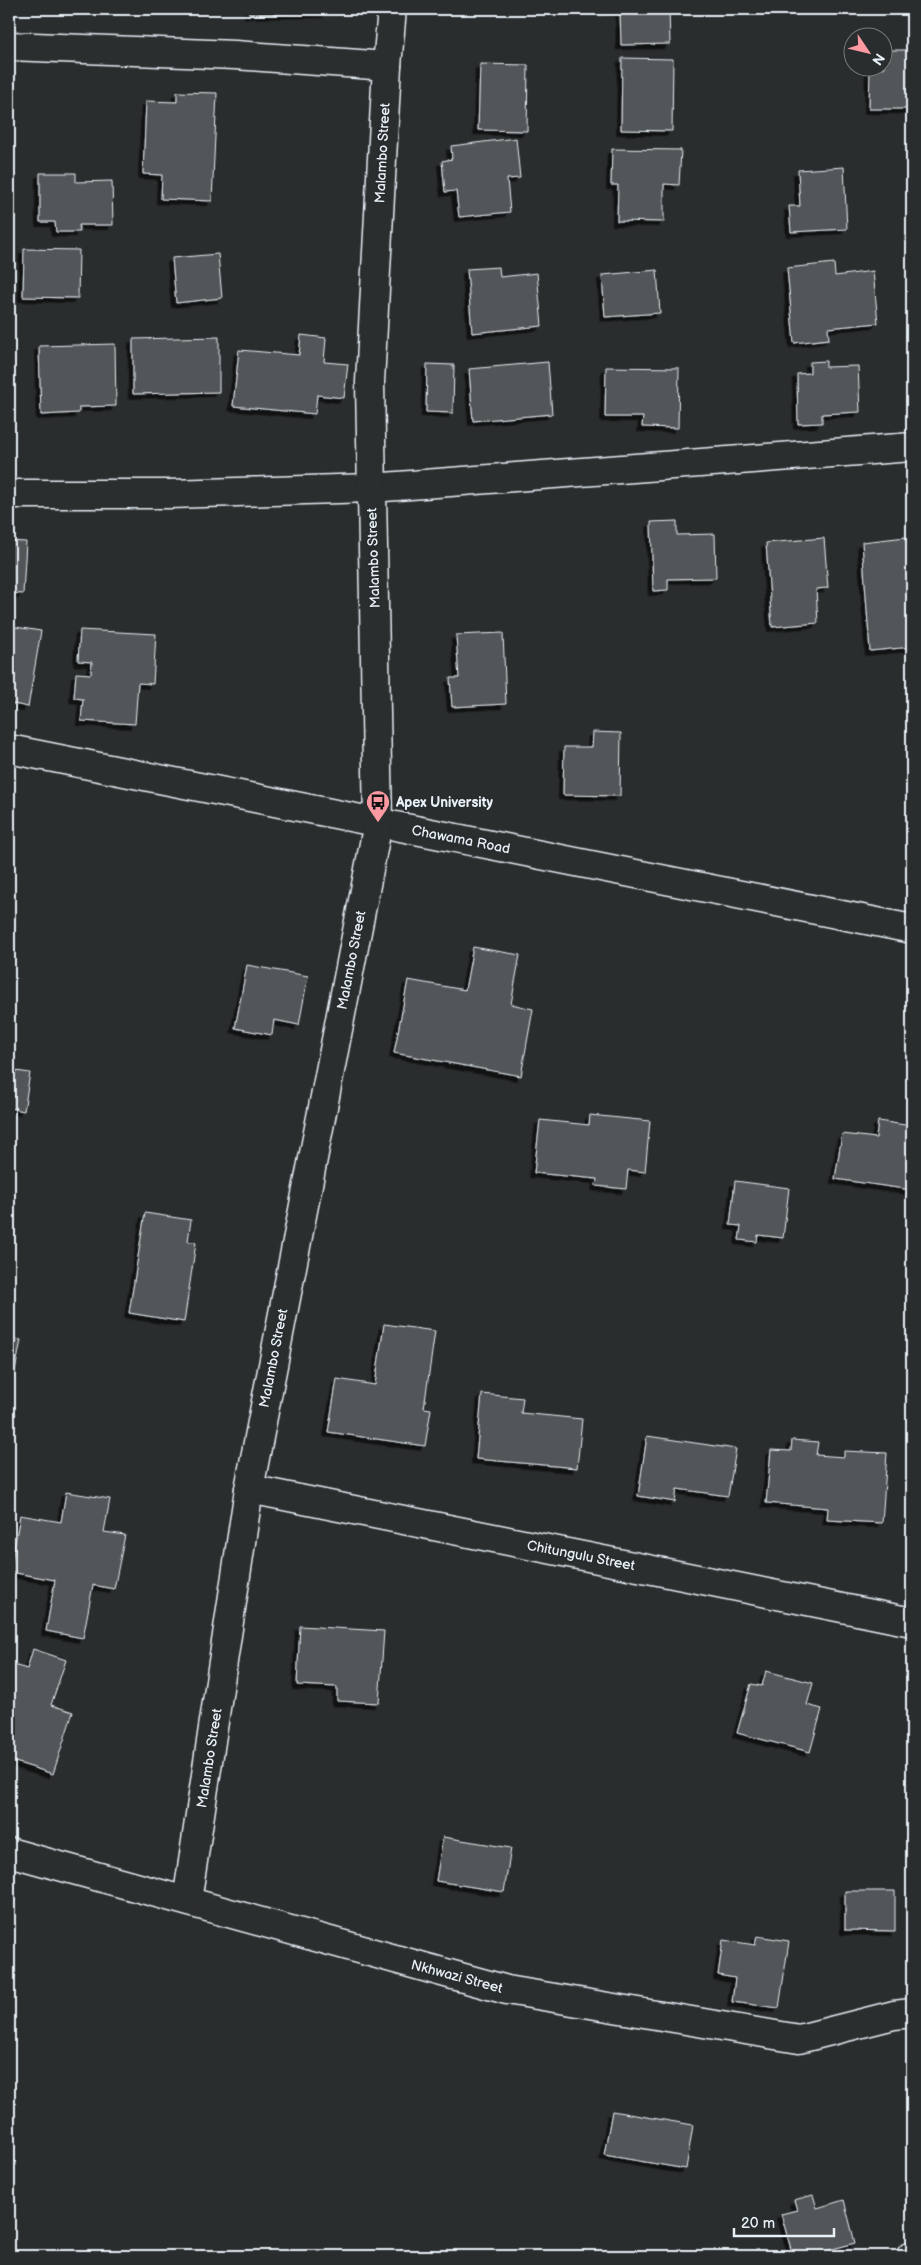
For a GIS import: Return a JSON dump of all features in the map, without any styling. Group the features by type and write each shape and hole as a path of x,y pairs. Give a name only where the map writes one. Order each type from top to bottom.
{"street":[{"name":"Malambo Street","path":"187,1901 249,1489 378,822 370,382 386,66 392,9"},
{"path":"9,46 235,55 386,66"},
{"path":"9,494 169,494 371,488 912,447"},
{"name":"Chawama Road","path":"9,749 912,929"},
{"name":"Chitungulu Street","path":"249,1489 912,1622"},
{"name":"Nkhwazi Street","path":"9,1852 507,1990 799,2040 894,2015 912,2013"}],"building":[{"path":"249,9 327,9 327,13 249,14"},
{"path":"611,9 669,9 670,44 621,45 620,11 611,11"},
{"path":"894,50 912,50 912,109 869,109 870,78 894,78"},
{"path":"622,58 673,59 672,131 621,130"},
{"path":"480,64 528,65 527,131 478,130"},
{"path":"177,92 217,93 212,201 161,199 162,175 143,174 146,101 177,102"},
{"path":"516,138 520,178 507,179 510,212 459,217 456,191 445,192 442,161 452,159 451,146"},
{"path":"612,149 681,150 679,185 664,184 664,222 617,221 618,185 611,185"},
{"path":"844,167 847,229 791,232 789,206 800,206 798,170"},
{"path":"40,173 76,173 76,182 112,181 113,225 79,225 80,232 56,232 55,222 40,222"},
{"path":"24,249 79,250 78,298 23,297"},
{"path":"218,254 222,298 176,303 172,258"},
{"path":"834,263 835,276 873,271 878,323 828,328 829,339 794,343 787,268"},
{"path":"499,267 500,277 537,273 542,326 472,333 467,269"},
{"path":"657,270 660,313 605,317 602,275"},
{"path":"301,335 326,338 324,362 348,364 344,398 317,395 315,414 233,406 239,350 299,355"},
{"path":"219,337 219,392 133,394 133,339"},
{"path":"115,344 116,406 79,407 79,413 41,415 39,346"},
{"path":"826,361 826,367 858,366 860,412 822,414 822,423 798,424 797,374 810,373 810,362"},
{"path":"548,362 552,414 473,421 469,369"},
{"path":"427,364 454,365 453,413 426,412"},
{"path":"606,367 679,368 678,428 642,427 643,417 605,417"},
{"path":"677,521 677,535 715,534 716,578 668,579 668,590 653,591 651,522"},
{"path":"906,537 912,609 912,647 870,651 862,542"},
{"path":"824,538 828,588 816,589 818,623 772,627 766,543"},
{"path":"9,541 26,542 23,594 9,593"},
{"path":"9,626 41,631 28,707 9,703"},
{"path":"80,630 156,634 153,684 138,683 135,724 81,721 83,699 74,698 76,673 91,674 92,662 78,661"},
{"path":"503,633 506,704 452,707 450,678 459,678 456,635"},
{"path":"593,732 621,733 620,796 563,795 564,747 592,747"},
{"path":"473,947 520,955 511,1004 533,1009 521,1076 394,1053 408,980 465,990"},
{"path":"247,965 308,976 299,1025 274,1020 272,1035 235,1028"},
{"path":"9,1070 30,1073 24,1111 9,1108"},
{"path":"590,1115 650,1121 645,1172 628,1170 626,1189 596,1186 597,1179 534,1173 540,1120 589,1125"},
{"path":"878,1121 912,1126 912,1190 835,1179 842,1134 876,1138"},
{"path":"735,1181 789,1188 783,1238 758,1235 757,1242 739,1240 741,1226 730,1225"},
{"path":"145,1213 191,1220 188,1241 196,1243 184,1322 129,1313"},
{"path":"384,1324 435,1331 424,1408 431,1409 425,1446 328,1432 337,1379 375,1385"},
{"path":"9,1338 21,1340 9,1402"},
{"path":"482,1394 523,1398 521,1413 582,1419 577,1468 476,1459"},
{"path":"647,1436 736,1449 728,1496 677,1489 675,1502 638,1496"},
{"path":"792,1440 818,1442 816,1455 844,1457 844,1451 887,1453 882,1523 827,1520 828,1508 766,1503 771,1450 791,1451"},
{"path":"66,1492 110,1499 104,1532 125,1535 114,1589 93,1585 83,1638 46,1631 55,1580 10,1572 20,1515 61,1522"},
{"path":"300,1626 384,1631 379,1703 337,1701 337,1687 297,1685"},
{"path":"33,1649 66,1660 51,1705 73,1712 53,1774 9,1760 10,1664 27,1669"},
{"path":"766,1671 813,1683 807,1705 822,1709 810,1752 737,1733 751,1684 762,1686"},
{"path":"443,1837 511,1848 504,1892 436,1881"},
{"path":"845,1891 895,1891 895,1931 845,1930"},
{"path":"757,1936 789,1941 779,2008 732,2002 735,1978 718,1975 723,1940 755,1945"},
{"path":"612,2111 693,2125 686,2169 604,2155"},
{"path":"813,2195 817,2208 844,2200 855,2243 818,2253 819,2256 793,2256 781,2214 797,2210 794,2200"}],"place":[{"name":"Apex University","path":"378,823"}]}
